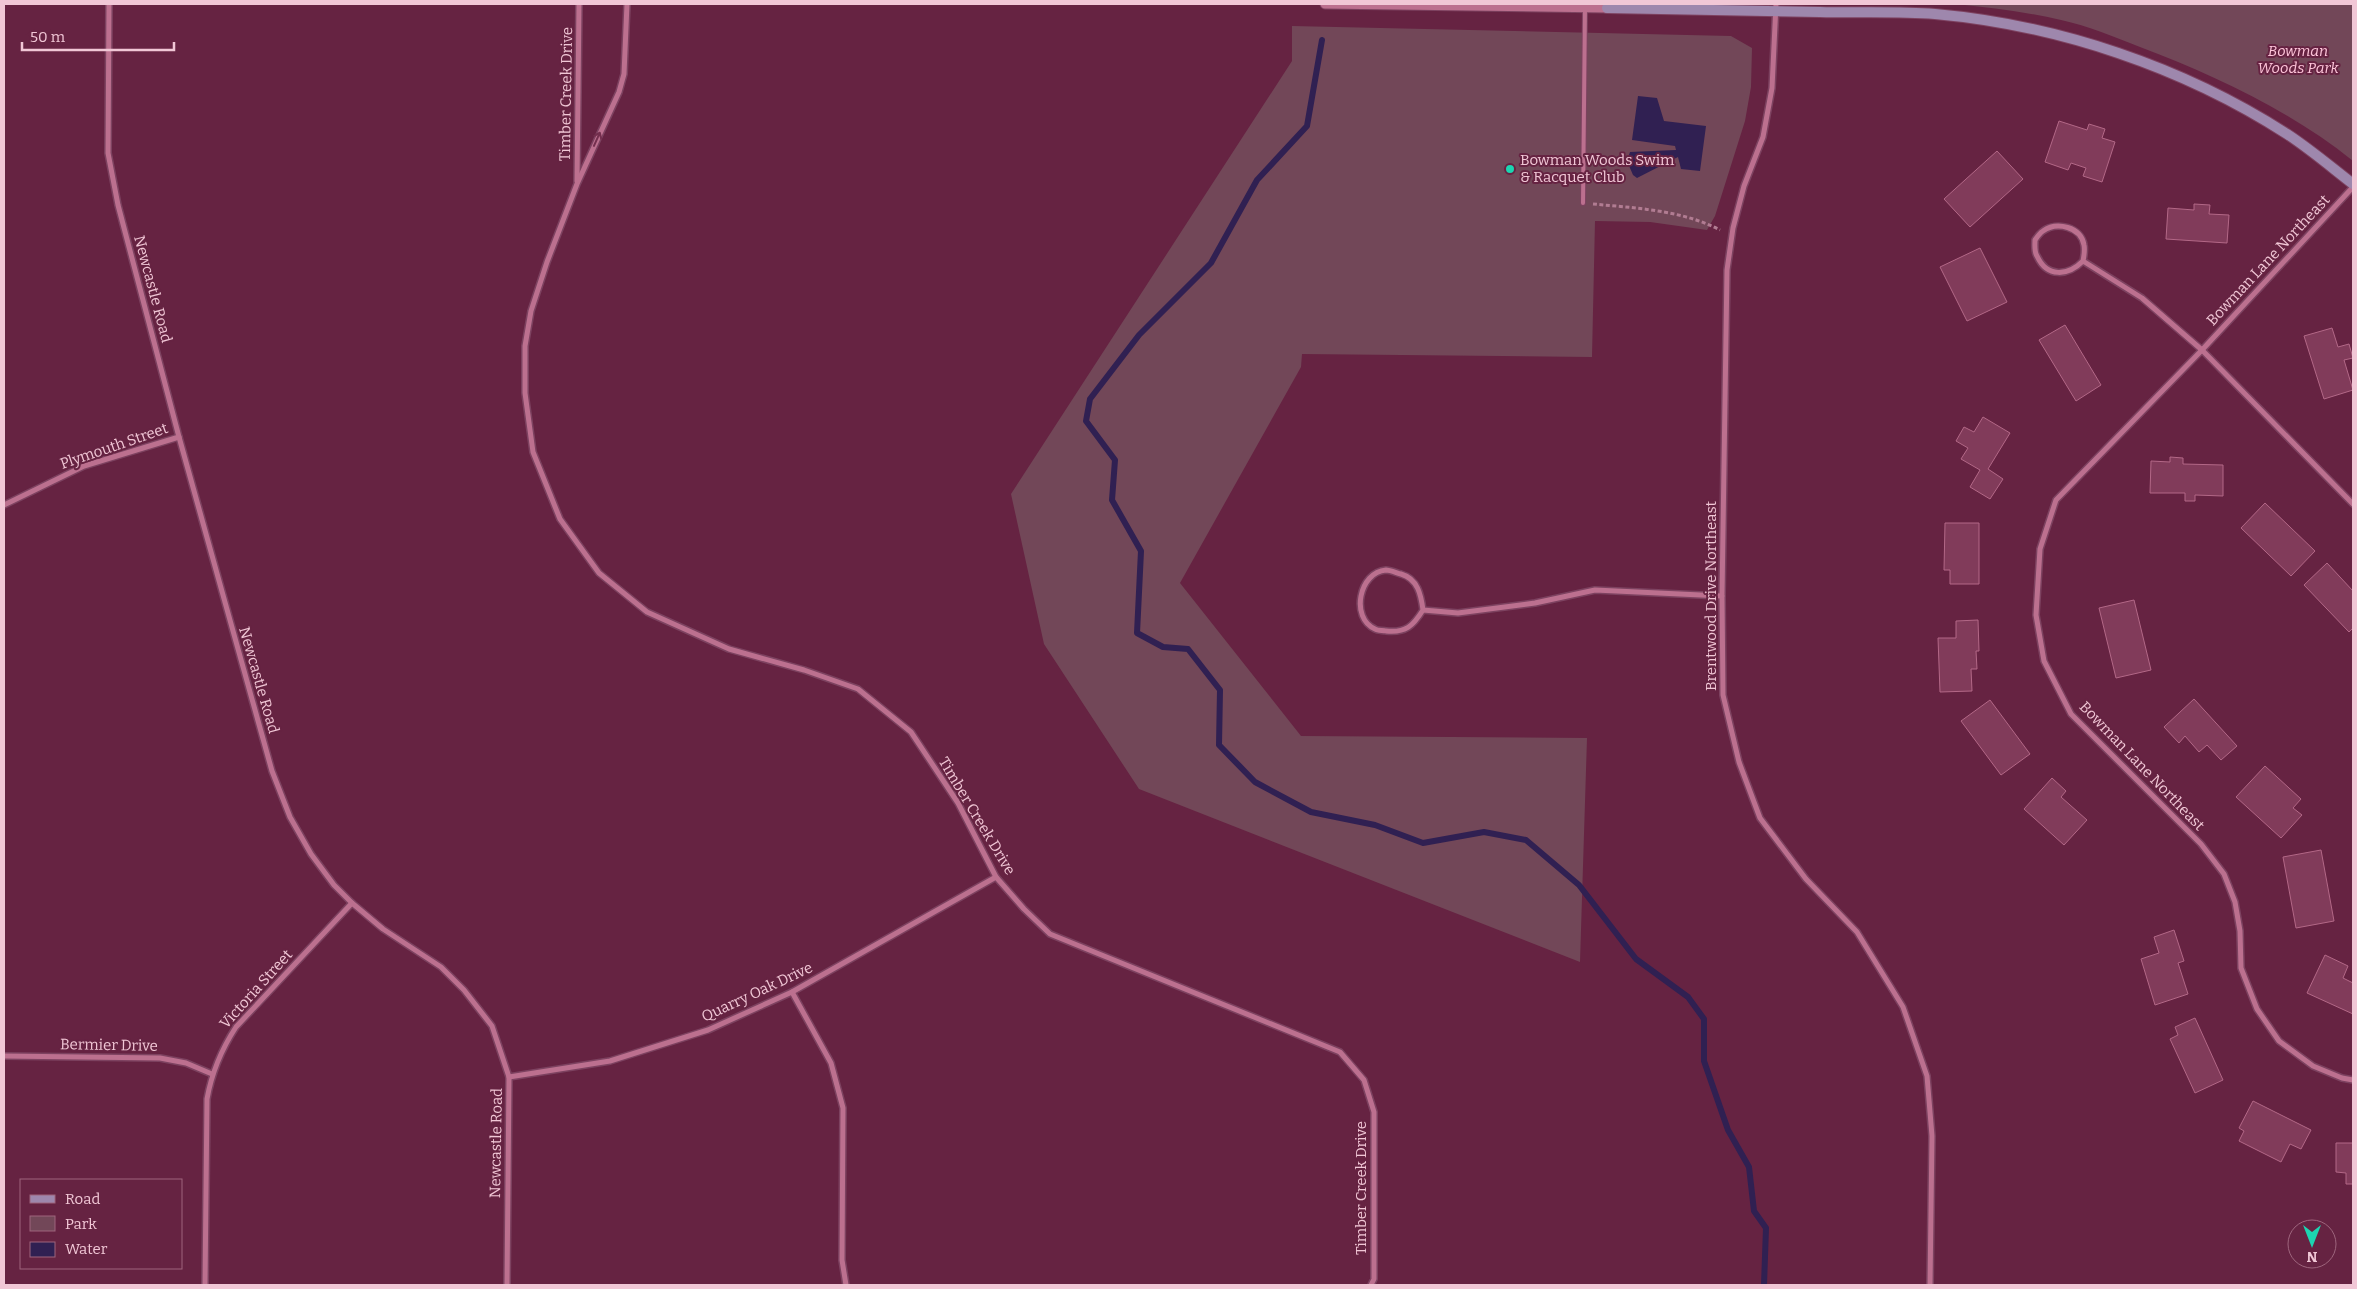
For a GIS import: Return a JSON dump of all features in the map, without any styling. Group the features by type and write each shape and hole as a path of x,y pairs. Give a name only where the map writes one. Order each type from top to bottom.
{"main road":[{"path":"1607,8 1775,8 1934,14 2048,33 2165,71 2224,98 2287,134 2353,185"}],"street":[{"name":"Newcastle Road","path":"109,4 108,153 118,205 179,437 272,771 290,818 310,854 334,885 383,929 441,967 464,990 492,1026 509,1077 507,1285"},
{"name":"Timber Creek Drive","path":"577,184 579,4"},
{"name":"Timber Creek Drive","path":"627,4 624,74 619,92 577,184 539,286 531,311 525,346 524,393 533,452 560,519 599,573 647,612 729,649 804,670 858,689 911,732 958,803 996,877 1024,909 1050,934 1340,1052 1364,1080 1374,1112 1374,1279 1371,1285"},
{"path":"1325,4 1607,8"},
{"name":"Brentwood Drive Northeast","path":"1775,8 1772,88 1763,137 1744,186 1732,236 1727,270 1722,596 1723,695 1739,762 1760,818 1806,879 1857,932 1903,1007 1927,1076 1932,1136 1930,1285"},
{"name":"Bowman Lane Northeast","path":"2353,185 2202,350 2056,500 2040,549 2036,615 2044,661 2071,714 2201,844 2224,874 2240,931 2241,968 2257,1009 2280,1042 2313,1066 2342,1078 2353,1080"},
{"path":"2052,226 2068,227 2080,234 2084,245 2084,261 2074,270 2060,274 2047,268 2036,255 2035,240 2042,231 2052,226"},
{"path":"2084,261 2142,298 2202,350 2353,504"},
{"name":"Plymouth Street","path":"4,505 84,466 179,437"},
{"path":"1385,570 1404,575 1420,589 1423,610 1414,625 1398,632 1375,629 1362,617 1360,598 1369,578 1385,570"},
{"path":"1423,610 1458,613 1535,603 1595,590 1722,596"},
{"name":"Quarry Oak Drive","path":"509,1077 610,1062 708,1030 792,992 996,877"},
{"name":"Victoria Street","path":"205,1285 207,1099 212,1074 221,1050 236,1026 352,903"},
{"path":"792,992 831,1064 843,1108 842,1260 846,1285"},
{"name":"Bermier Drive","path":"4,1056 160,1058 186,1063 212,1074"}],"lane":[{"path":"1582,203 1585,7"}],"path":[{"path":"1582,203 1652,210 1700,220 1732,236"}],"green space":[{"name":"Bowman Woods Park","path":"1956,4 2353,4 2353,161 2278,110 2224,82 2168,58 2071,22 2022,12"},
{"path":"1292,26 1731,36 1752,48 1751,87 1745,121 1715,216 1707,230 1650,222 1595,221 1592,357 1302,354 1301,367 1180,583 1301,736 1587,738 1580,962 1139,789 1044,644 1011,494 1292,61"}],"water":[{"path":"1638,96 1657,98 1664,121 1706,126 1700,171 1681,169 1678,157 1637,178 1633,175 1627,161 1630,152 1676,150 1675,146 1632,140"}],"building":[{"path":"2059,121 2087,130 2089,124 2105,129 2102,138 2115,142 2102,182 2083,176 2086,168 2071,163 2068,170 2045,162"},
{"path":"1997,151 2023,179 1970,227 1944,199"},
{"path":"2194,204 2210,205 2209,214 2229,215 2227,243 2166,239 2168,208 2194,210"},
{"path":"1980,248 2007,302 1967,321 1940,267"},
{"path":"2065,325 2101,385 2076,401 2039,340"},
{"path":"2332,328 2338,347 2349,344 2353,358 2344,360 2353,390 2324,399 2304,336"},
{"path":"1983,417 2010,433 1988,469 2003,479 1990,499 1970,487 1980,470 1961,459 1968,448 1956,441 1964,427 1974,432"},
{"path":"2170,457 2183,458 2183,464 2223,465 2223,496 2195,495 2195,501 2185,501 2185,493 2150,493 2151,461 2170,462"},
{"path":"2265,503 2315,551 2291,576 2241,528"},
{"path":"1945,523 1979,523 1979,584 1950,584 1950,570 1944,570"},
{"path":"2327,563 2353,591 2353,628 2349,632 2304,585"},
{"path":"2134,600 2151,670 2116,678 2099,608"},
{"path":"1978,620 1979,651 1976,651 1977,669 1971,669 1972,691 1940,692 1938,638 1956,638 1956,621"},
{"path":"2194,699 2237,746 2221,760 2207,745 2199,752 2185,736 2179,743 2164,727"},
{"path":"1990,700 2030,754 2001,775 1961,721"},
{"path":"2265,766 2301,799 2293,808 2302,815 2281,838 2236,797"},
{"path":"2052,778 2066,791 2061,797 2087,820 2064,845 2024,809"},
{"path":"2321,850 2334,921 2296,928 2283,857"},
{"path":"2174,930 2184,961 2178,963 2188,994 2155,1005 2141,959 2159,953 2154,937"},
{"path":"2325,955 2348,966 2343,978 2353,983 2353,1014 2307,993"},
{"path":"2195,1018 2223,1080 2195,1093 2170,1039 2178,1035 2175,1027"},
{"path":"2253,1101 2311,1130 2301,1149 2290,1144 2281,1162 2239,1141 2244,1131 2239,1128"},
{"path":"2336,1143 2353,1143 2353,1184 2346,1184 2346,1173 2336,1172"}],"waterway":[{"path":"1322,40 1307,126 1257,180 1211,263 1139,335 1090,399 1086,421 1115,460 1112,500 1141,551 1137,633 1163,647 1188,649 1220,690 1219,745 1255,782 1311,812 1375,825 1423,843 1484,832 1526,840 1579,885 1636,959 1688,997 1704,1019 1704,1061 1728,1130 1749,1167 1754,1211 1766,1228 1764,1285"}],"place":[{"name":"Bowman Woods Swim & Racquet Club","path":"1510,169"}]}
